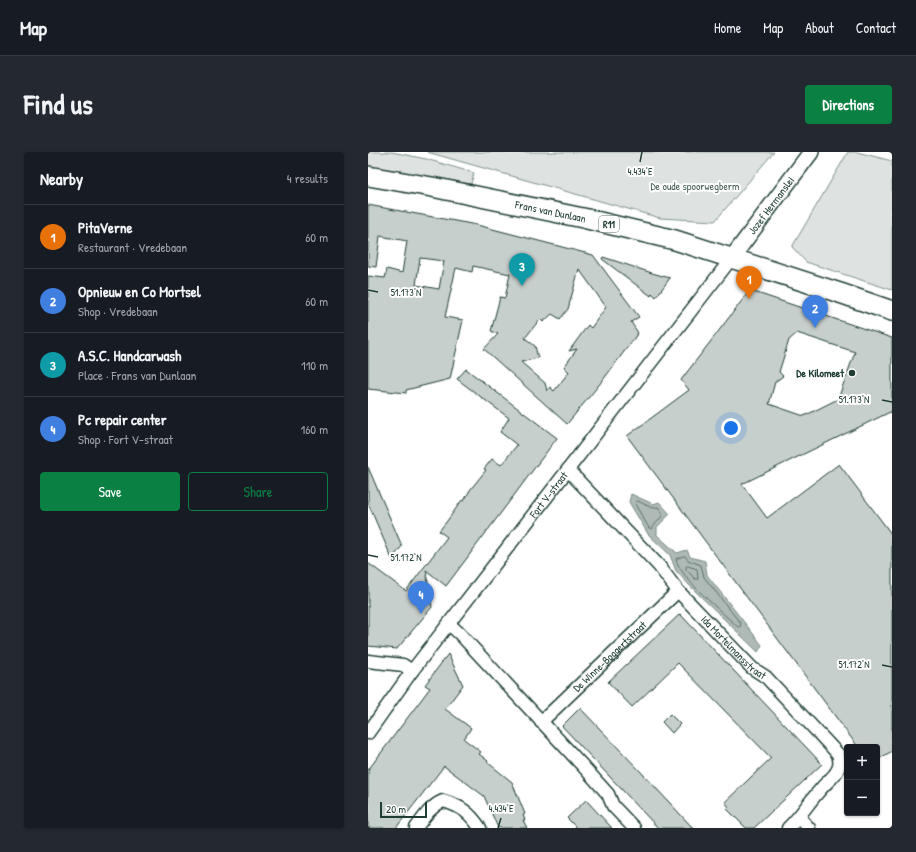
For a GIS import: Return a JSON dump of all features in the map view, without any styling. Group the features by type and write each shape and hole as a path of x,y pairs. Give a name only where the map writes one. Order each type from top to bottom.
{"main road":[{"name":"Frans van Dunlaan","path":"368,176 432,187 583,218 674,240 731,259"},
{"name":"R11","path":"731,259 833,291 892,312"}],"street":[{"name":"Jozef Hermanslei","path":"731,259 811,152"},
{"name":"Fort V-straat","path":"368,733 412,671 731,259"},
{"name":"Ida Mortelmansstraat","path":"568,470 659,566 678,591 752,668 766,677 838,754 840,760 835,776 821,788 788,828"},
{"name":"De Winne-Bogaertstraat","path":"541,722 678,591"},
{"path":"449,624 460,633 608,794 614,806 634,828"},
{"path":"368,661 404,665 412,671"},
{"path":"416,828 436,804 443,801 453,804 468,813 480,828"},
{"path":"798,817 809,828"}],"green space":[{"path":"368,152 392,152 426,159 474,173 471,184 368,166"},
{"name":"De oude spoorwegberm","path":"427,152 774,152 715,221 660,218"},
{"path":"848,152 857,152 892,161 892,290 806,262 792,247"}],"water":[{"path":"631,494 653,504 659,502 670,514 657,527 657,535 677,553 687,550 690,557 705,561 707,575 762,645 758,652 676,571 670,555 648,534 629,502"}],"building":[{"path":"368,205 477,225 593,255 639,317 631,322 638,333 603,380 567,424 484,349 498,334 491,331 500,297 505,298 510,274 473,266 472,272 456,268 445,317 463,320 450,379 406,390 406,393 368,389 368,276 385,278 387,269 402,273 407,241 380,236 376,267 368,266","holes":["420,258 444,261 439,289 416,285","579,269 606,307 591,328 588,325 569,351 577,349 564,367 569,372 554,391 550,387 547,391 545,383 521,362 538,358 535,346 525,338 540,319 543,322 552,314 560,319 568,309"]},
{"path":"603,257 670,278 656,297 652,293 651,296 602,259"},
{"path":"754,292 892,338 892,411 742,484 767,518 839,464 892,535 892,751 880,758 880,744 856,744 627,436 689,390 681,380 747,294","holes":["797,333 855,352 838,399 804,416 769,404 775,382 783,376 779,372 789,340"]},
{"path":"466,369 557,438 446,586 426,570 432,607 397,649 368,646 368,563 406,591 447,537 439,531 462,500 464,501 470,490 486,470 484,469 492,459 501,465 517,445 500,432 509,418 457,379"},
{"path":"368,467 402,546 392,559 368,503"},
{"path":"680,614 822,764 754,828 746,828 727,809 729,807 725,802 771,758 678,663 632,707 608,682"},
{"path":"448,654 463,685 445,709 471,728 464,739 481,752 479,754 488,761 487,762 512,782 525,814 523,815 525,820 523,820 527,828 498,828 484,796 444,766 396,828 368,828 368,770 430,688 425,685"},
{"path":"580,708 693,828 658,828 562,726"},
{"path":"670,714 680,724 672,733 662,722"},
{"path":"586,800 612,828 577,828 567,818"}],"place":[{"name":"A.S.C. Handcarwash","path":"522,286"},
{"name":"PitaVerne","path":"749,299"},
{"name":"Opnieuw en Co Mortsel","path":"815,328"},
{"name":"De Kilomeet","path":"852,373"},
{"name":"Pc repair center","path":"421,614"}]}
